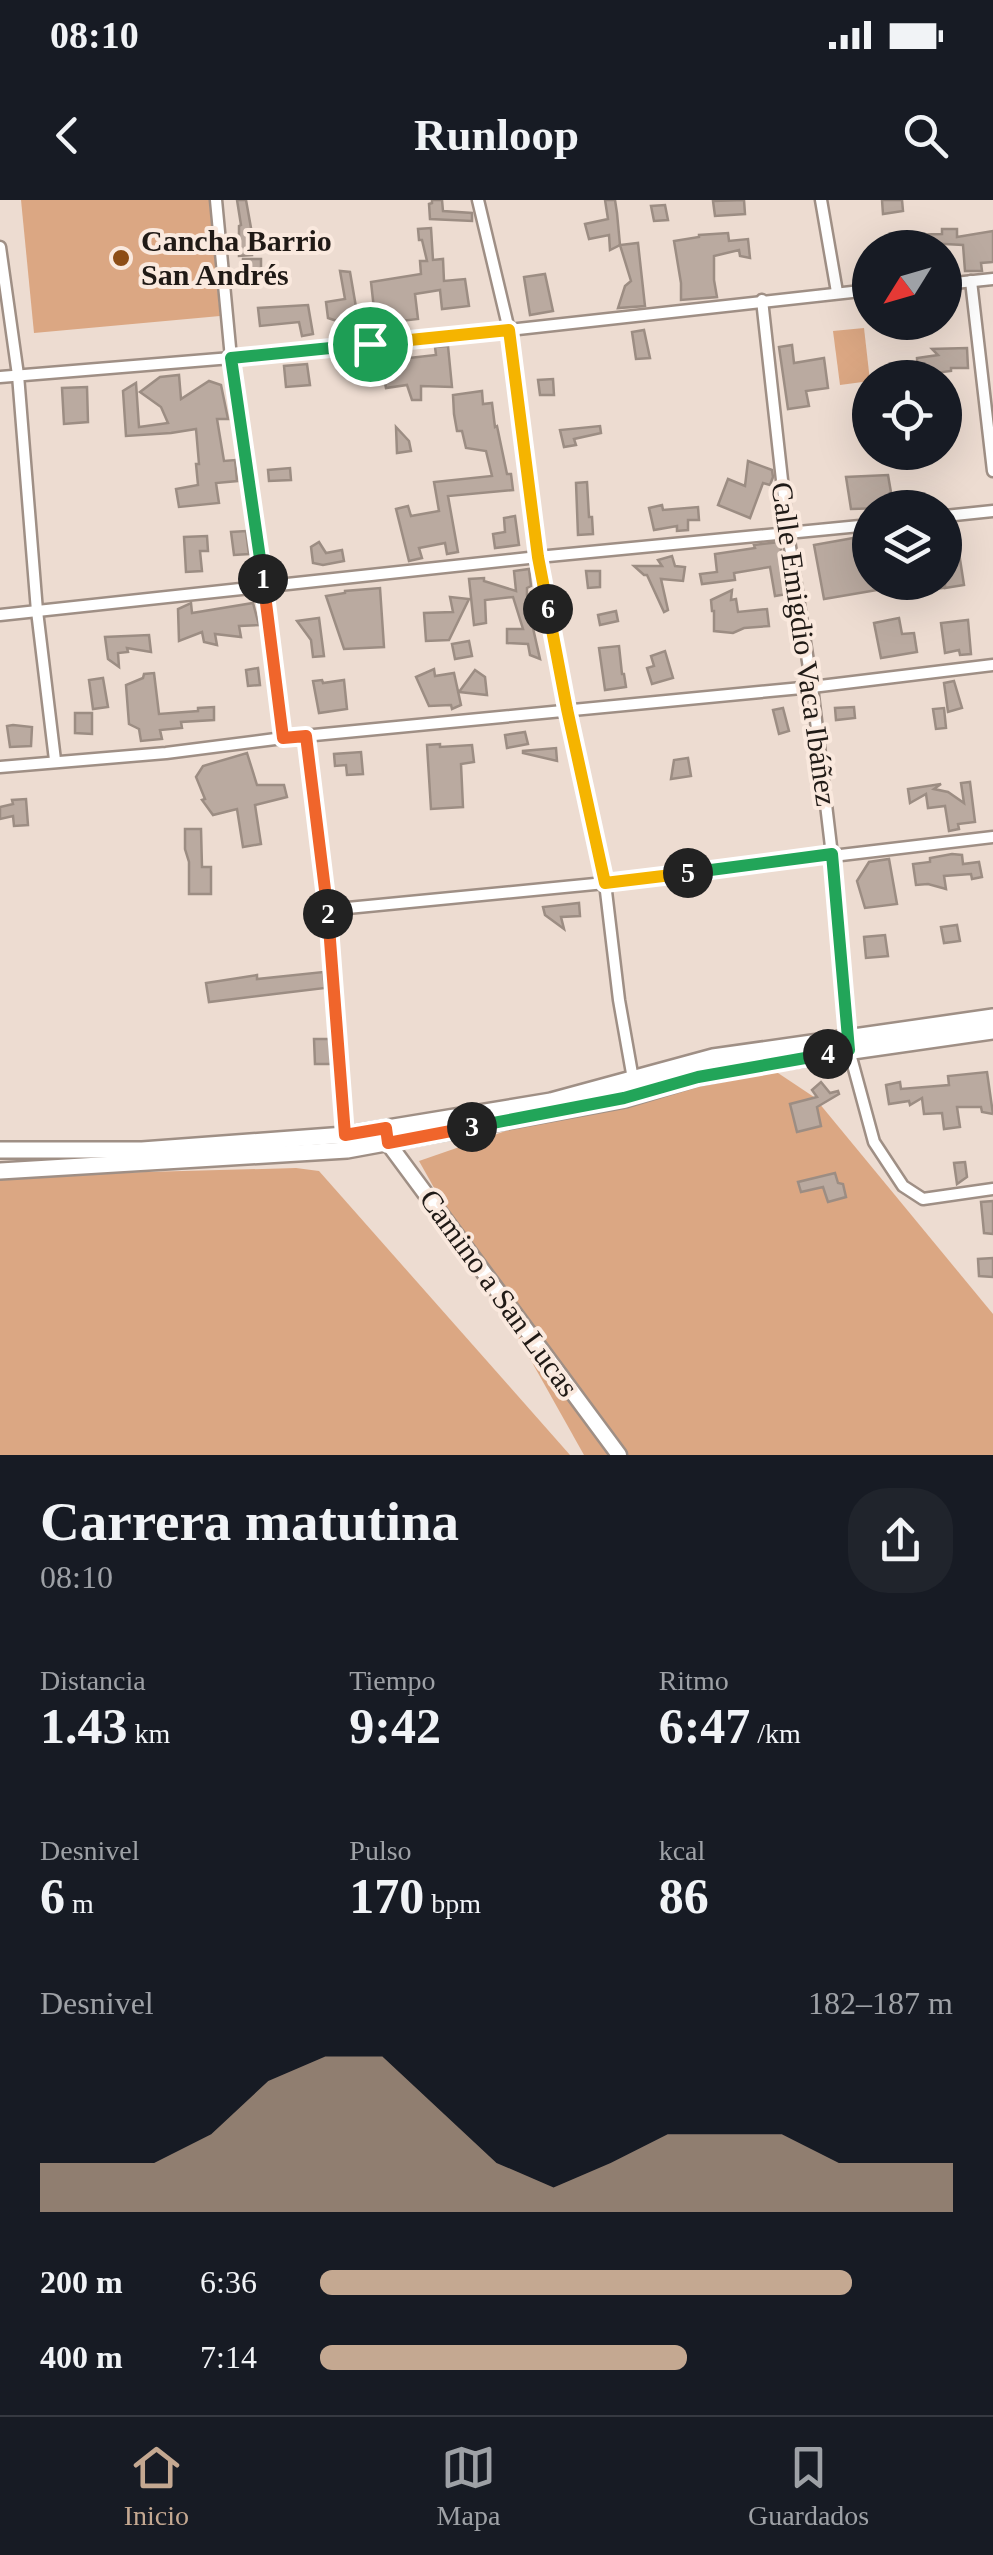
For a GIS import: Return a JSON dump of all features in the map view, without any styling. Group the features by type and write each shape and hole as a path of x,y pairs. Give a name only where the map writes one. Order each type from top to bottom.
{"main road":[{"path":"0,1171 387,1136 624,1098 698,1077 993,1017"},
{"path":"387,1136 552,1102 713,1058 993,1031"},
{"path":"0,1150 142,1150 346,1142"}],"street":[{"path":"216,200 231,358 283,738"},
{"path":"478,200 509,330 538,557 605,883 633,1079"},
{"path":"821,200 836,292"},
{"path":"0,248 18,375 37,611 54,760"},
{"path":"962,283 993,279"},
{"path":"971,282 993,471"},
{"path":"0,378 509,330 852,291"},
{"name":"Calle Emigdio Vaca Ibáñez","path":"762,300 788,534 832,854 849,1044 874,1142 902,1186 923,1199 993,1189"},
{"path":"962,514 993,511"},
{"path":"0,615 852,527"},
{"path":"0,766 166,753 993,665"},
{"path":"306,736 328,910 346,1142"},
{"path":"328,910 605,883 993,837"},
{"name":"Camino a San Lucas","path":"387,1136 618,1455"}],"shaded area":[{"name":"Cancha Barrio San Andrés","path":"21,200 209,200 220,316 34,333"},
{"path":"852,329 852,340 865,340 868,360 852,360 852,383 840,385 833,331"},
{"path":"769,1067 814,1097 993,1314 993,1455 584,1455 419,1161 632,1087"},
{"path":"296,1168 319,1171 570,1455 0,1455 0,1176"}],"building":[{"path":"237,200 246,200 252,255 239,256 241,225"},
{"path":"432,200 442,200 443,211 472,213 472,221 430,219"},
{"path":"605,200 615,200 617,213 620,245 610,250 609,235 589,239 585,224 608,219"},
{"path":"744,200 745,214 715,216 713,201"},
{"path":"882,200 902,200 903,211 883,214"},
{"path":"665,205 668,220 654,221 651,206"},
{"path":"431,228 433,260 443,259 444,281 465,279 469,306 442,309 440,290 415,294 418,319 375,324 375,330 352,330 352,326 328,318 326,302 345,299 340,271 350,272 356,307 374,309 371,282 421,274 420,261 427,261 418,229"},
{"path":"993,231 993,262 981,263 982,271 965,271 962,236"},
{"path":"728,233 729,241 748,239 750,258 740,256 739,250 714,256 717,297 681,300 674,241"},
{"path":"638,243 645,306 618,308 625,286 631,281 620,245"},
{"path":"243,259 261,259 261,275 242,275"},
{"path":"545,274 553,311 530,315 524,277"},
{"path":"308,305 313,334 302,336 299,322 260,326 258,308"},
{"path":"644,330 650,358 636,359 632,332"},
{"path":"792,345 794,363 824,358 828,388 806,391 809,406 788,409 779,347"},
{"path":"448,346 452,387 421,386 421,400 412,400 407,385 386,388 380,357 436,355 435,347"},
{"path":"967,348 968,368 962,368 962,360 917,360 938,355 932,349"},
{"path":"307,364 310,385 286,387 284,366"},
{"path":"179,375 181,399 209,381 221,385 228,419 217,419 224,461 235,460 237,481 216,483 219,503 179,507 176,489 198,485 196,429 126,436 123,391 136,383 139,427 168,423 161,407 140,392 160,377"},
{"path":"553,379 554,395 540,395 538,380"},
{"path":"87,387 88,422 64,424 62,388"},
{"path":"482,391 483,404 492,403 513,490 448,496 458,552 447,554 445,543 419,548 422,558 409,561 396,509 408,506 411,516 439,511 434,482 492,476 486,451 466,448 454,414 453,395"},
{"path":"600,426 601,433 574,439 576,445 564,447 560,430"},
{"path":"396,427 409,441 411,451 397,453"},
{"path":"748,461 772,470 773,477 770,485 763,483 750,518 718,505 728,479 745,486"},
{"path":"290,468 291,480 269,481 268,470"},
{"path":"888,475 891,490 852,490 851,509 846,477"},
{"path":"587,482 593,534 578,535 576,483"},
{"path":"662,505 663,510 698,507 699,520 688,520 688,530 677,531 677,526 654,530 649,508"},
{"path":"515,516 519,545 495,548 493,534 505,532 504,518"},
{"path":"246,531 249,554 234,555 231,532"},
{"path":"207,536 208,551 200,551 202,571 186,572 184,537"},
{"path":"852,538 852,594 824,599 814,545"},
{"path":"319,542 326,553 342,550 344,561 313,563 311,547"},
{"path":"780,542 787,594 775,596 770,567 734,573 735,580 702,584 700,574 717,572 715,554"},
{"path":"672,556 675,566 685,567 683,581 661,579 668,610 664,612 647,575 634,566 662,566 658,560"},
{"path":"529,569 528,606 540,659 530,655 528,644 507,643 507,629 523,629 513,597 485,600 486,623 474,625 469,579 484,578 516,591 514,571"},
{"path":"586,571 600,571 600,587 588,588"},
{"path":"380,588 384,647 344,649 326,596"},
{"path":"732,590 731,600 736,599 738,612 767,609 769,626 733,633 714,631 711,600"},
{"path":"450,597 469,599 449,640 426,641 424,613 453,612"},
{"path":"191,603 192,613 253,603 259,625 239,626 241,637 215,634 217,645 204,642 202,632 179,641 178,609"},
{"path":"616,611 618,621 600,625 598,615"},
{"path":"319,618 324,656 313,657 311,640 297,621"},
{"path":"899,618 902,634 914,633 917,652 881,658 874,623"},
{"path":"968,620 971,654 960,655 959,650 945,653 941,623"},
{"path":"149,635 151,652 127,648 128,652 118,653 119,667 108,659 105,637"},
{"path":"469,641 472,656 455,659 452,644"},
{"path":"619,646 626,687 605,690 599,648"},
{"path":"665,651 673,678 652,684 647,668 654,666 651,656"},
{"path":"258,668 260,685 248,686 246,670"},
{"path":"434,669 435,676 454,673 461,705 452,709 451,705 429,706 416,677"},
{"path":"475,670 485,677 487,695 459,692"},
{"path":"154,673 159,714 214,707 214,720 181,722 182,728 160,730 162,739 141,741 139,729 129,724 126,685 144,674"},
{"path":"103,678 108,707 93,709 89,680"},
{"path":"344,680 347,709 319,713 313,681"},
{"path":"954,681 962,708 948,712 944,683"},
{"path":"854,707 855,718 836,720 835,708"},
{"path":"783,708 789,731 779,734 773,710"},
{"path":"944,708 946,728 936,729 933,709"},
{"path":"75,713 92,713 92,734 75,733"},
{"path":"7,726 32,727 31,746 10,747"},
{"path":"525,732 528,744 507,748 505,735"},
{"path":"427,745 472,745 474,762 461,764 463,807 431,809"},
{"path":"556,748 557,761 523,753 523,751"},
{"path":"361,752 363,774 347,775 346,765 335,766 334,754"},
{"path":"247,753 257,785 284,785 287,797 255,805 261,844 243,847 237,809 213,815 202,800 205,799 196,777 203,766"},
{"path":"688,758 691,776 671,779 674,760"},
{"path":"970,782 975,822 958,824 959,829 949,831 945,806 928,808 926,794 910,803 908,789 941,784 934,789 948,792 964,803 961,783"},
{"path":"26,799 28,825 14,826 13,816 0,819 0,807 13,804 12,800"},
{"path":"185,829 201,829 202,867 211,867 211,894 189,894"},
{"path":"962,855 963,864 979,862 982,877 944,876 946,889 916,885 913,864"},
{"path":"889,859 897,904 865,908 857,881 869,862"},
{"path":"579,903 580,916 561,917 564,929 545,915 543,907"},
{"path":"957,925 960,941 944,943 941,927"},
{"path":"885,935 888,956 866,958 864,937"},
{"path":"323,972 325,988 209,1002 206,983 257,975 257,979"},
{"path":"314,1039 329,1039 331,1064 315,1064"},
{"path":"987,1072 993,1114 982,1112 981,1107 957,1107 960,1127 944,1129 942,1113 924,1114 922,1098 910,1105 909,1101 889,1104 886,1085 900,1082 901,1089 949,1085 948,1076"},
{"path":"821,1082 830,1093 839,1094 817,1107 821,1126 797,1132 790,1104 817,1097 812,1090"},
{"path":"965,1162 967,1177 957,1184 954,1163"},
{"path":"835,1173 846,1197 828,1202 823,1187 801,1192 798,1182"},
{"path":"993,1201 993,1234 984,1233 981,1202"},
{"path":"993,1258 993,1277 979,1276 978,1259"}],"place":[{"name":"Cancha Barrio San Andrés","path":"121,258"}],"route":[{"path":"509,330 538,557 605,883 832,854 849,1050 698,1077 624,1098 388,1143 386,1128 345,1135 328,910 306,736 283,738 231,358 370,344 509,330"}]}
